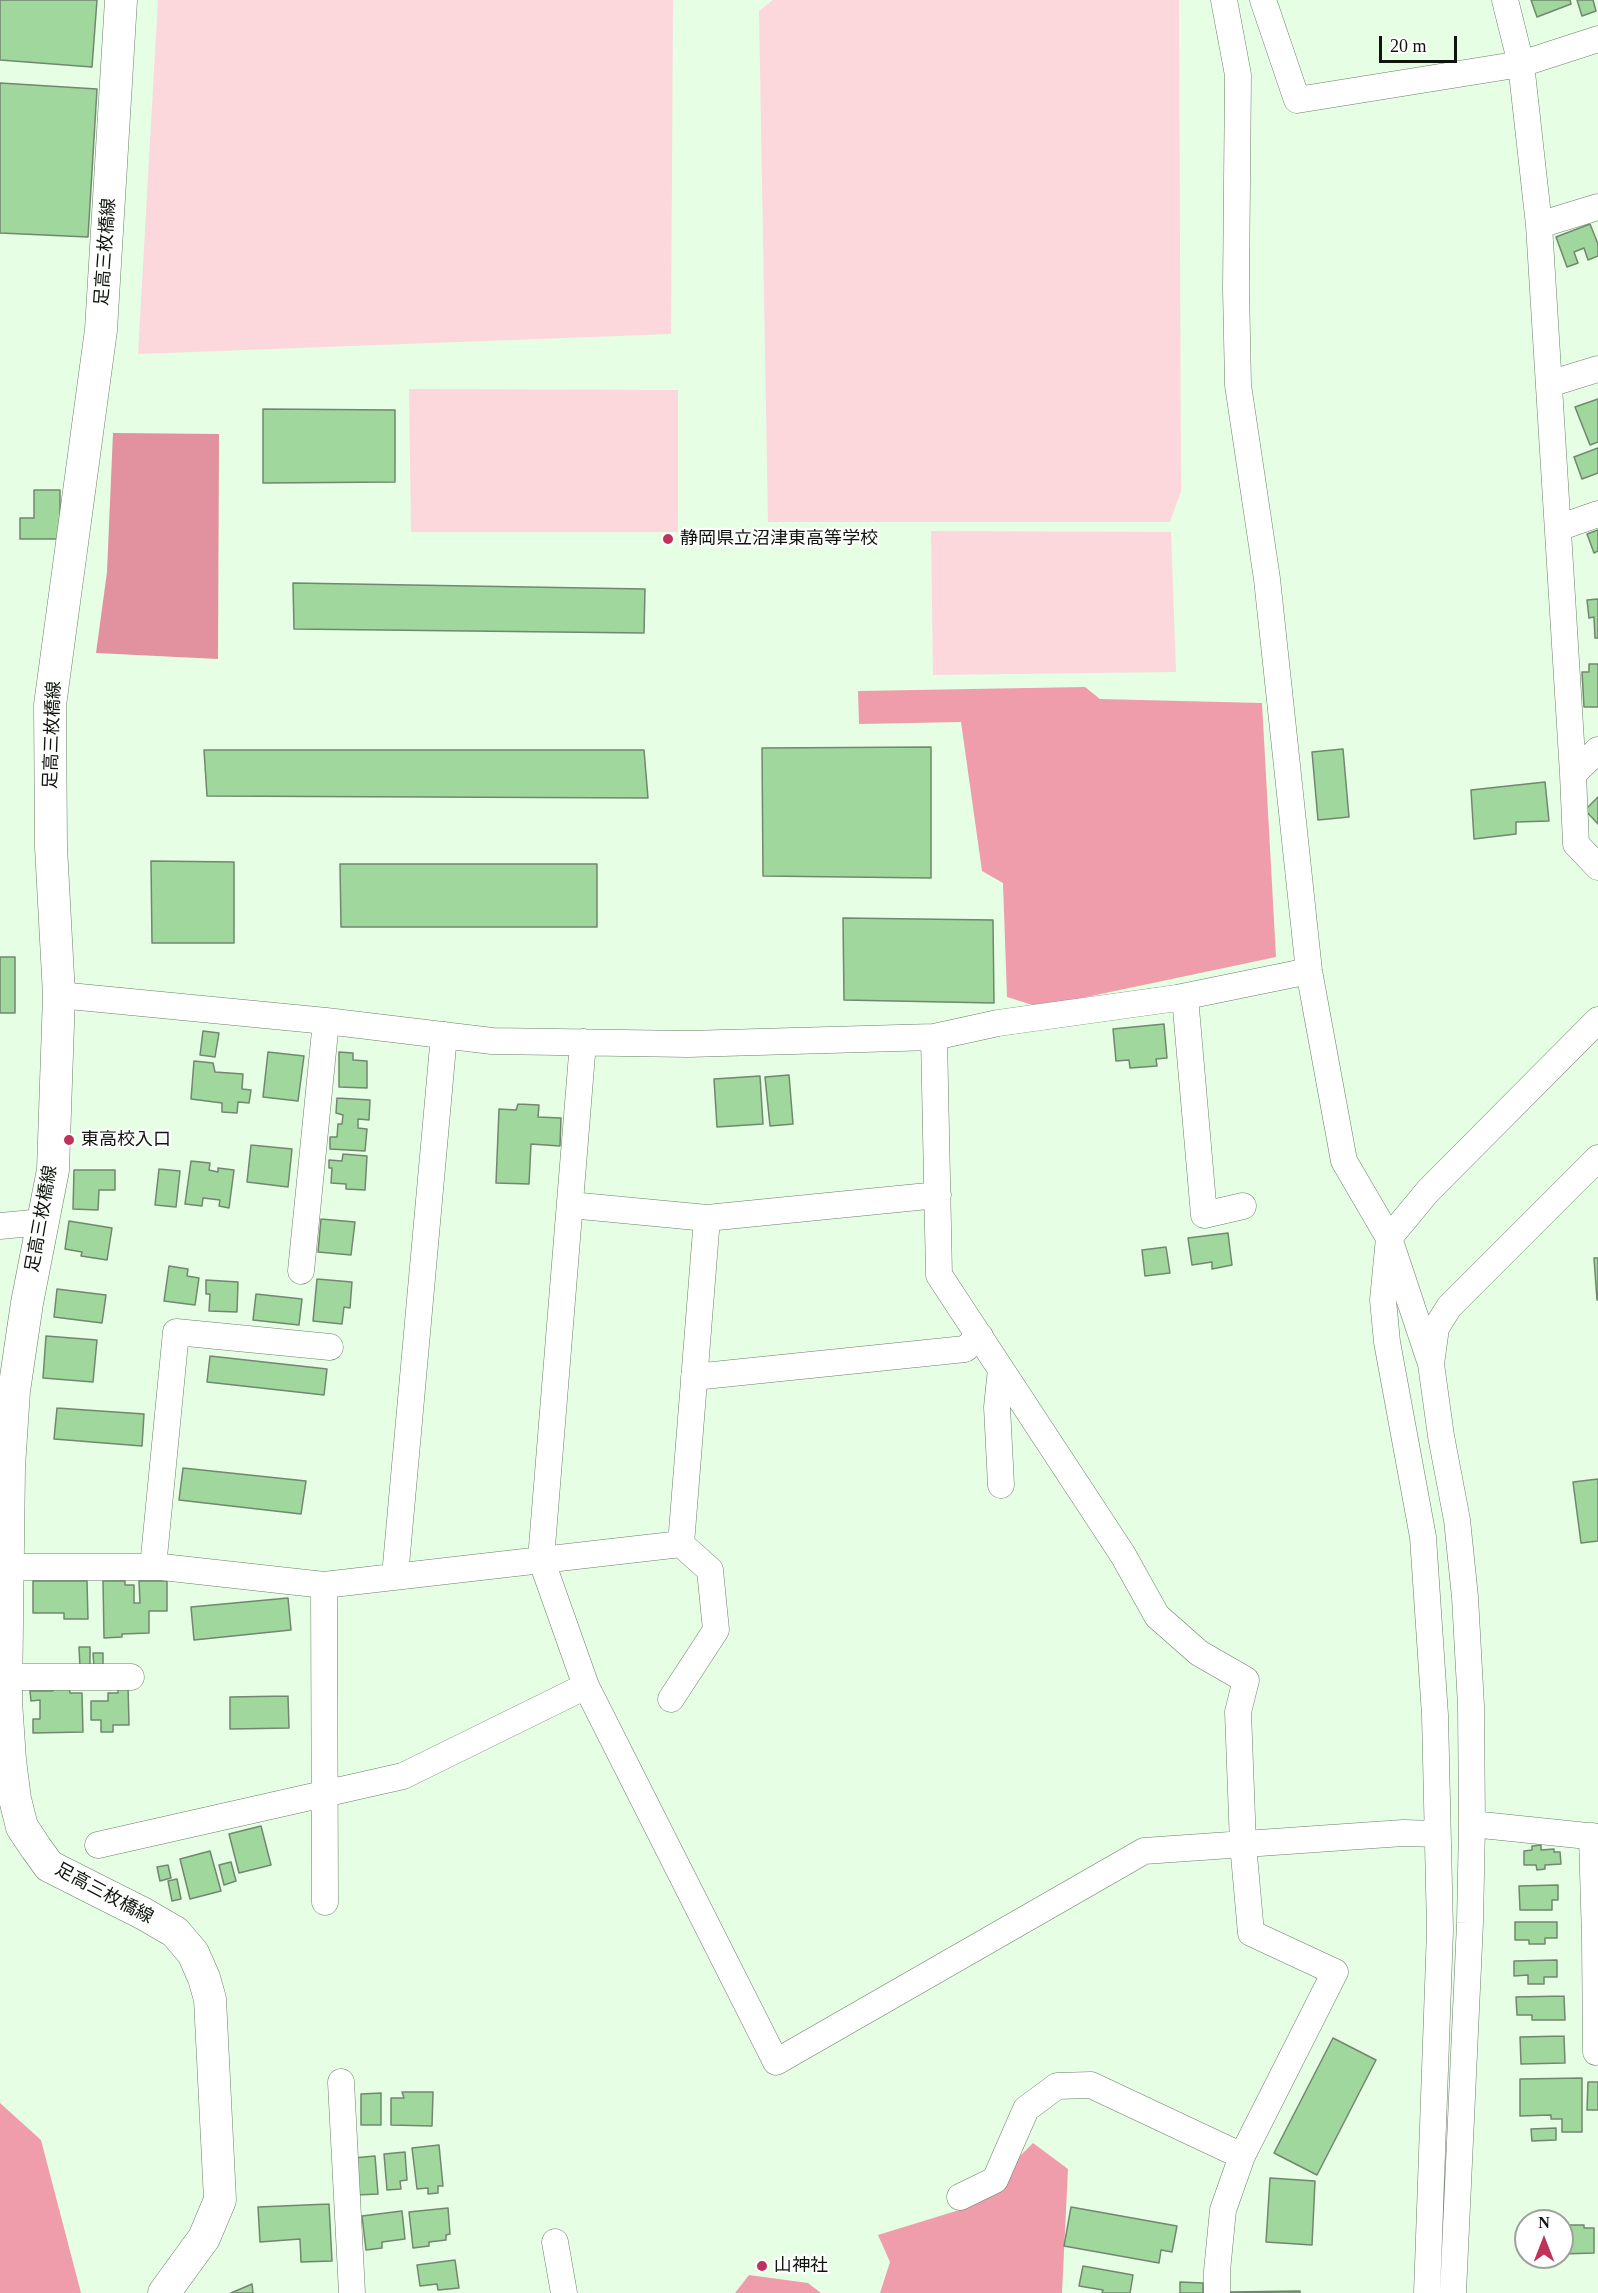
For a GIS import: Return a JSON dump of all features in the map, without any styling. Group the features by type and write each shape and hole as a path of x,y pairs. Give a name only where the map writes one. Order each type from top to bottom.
{"main road":[{"name":"足高三枚橋線","path":"120,0 101,330 50,705 51,847 59,995 53,1170 27,1303 14,1391 4,1520 8,1567 6,1677 10,1760 15,1799 22,1827 50,1866 175,1932 193,1953 210,1999 220,2200 204,2238 164,2293"}],"street":[{"path":"1224,0 1238,75 1236,288 1238,385 1267,579 1309,971 1344,1161 1389,1238 1431,1364 1456,1520 1465,1597 1471,1706 1472,1824 1470,1935 1453,2293"},
{"path":"1263,0 1298,100 1521,64 1598,39"},
{"path":"1505,0 1521,64 1539,225 1576,844 1598,867"},
{"path":"1539,225 1598,207"},
{"path":"1549,384 1598,369"},
{"path":"1558,528 1598,514"},
{"path":"1573,774 1598,750"},
{"path":"59,995 326,1021 492,1041 688,1044 934,1037 998,1023 1185,997 1309,971"},
{"path":"1185,997 1204,1215 1244,1206"},
{"path":"1427,2293 1440,1930 1435,1715 1423,1537 1387,1342 1383,1300 1389,1238 1428,1191 1598,1020"},
{"path":"301,1271 326,1021"},
{"path":"395,1576 444,1035"},
{"path":"934,1037 939,1275 1123,1555 1157,1617 1199,1653 1246,1680 1238,1712 1243,1844 1251,1933 1335,1972 1242,2156 1223,2210 1217,2293"},
{"path":"583,1042 541,1559 586,1686 776,2062 1144,1851 1403,1833 1437,1834"},
{"path":"1431,1364 1436,1328 1449,1306 1598,1158"},
{"path":"570,1205 707,1218 938,1195"},
{"path":"681,1544 707,1218"},
{"path":"0,1226 43,1222"},
{"path":"153,1567 176,1332 330,1347"},
{"path":"694,1377 965,1349 980,1336"},
{"path":"1001,1369 997,1407 1001,1485"},
{"path":"8,1567 153,1567 324,1584 681,1544 710,1570 716,1630 671,1699"},
{"path":"324,1584 325,1902"},
{"path":"6,1677 131,1677"},
{"path":"98,1845 403,1776 586,1686"},
{"path":"1472,1824 1595,1836 1596,2052"},
{"path":"341,2082 352,2293"},
{"path":"960,2197 994,2180 1026,2109 1057,2086 1091,2085 1242,2156"},
{"path":"555,2242 564,2293"}],"shaded area":[{"path":"158,0 673,0 671,334 138,354"},
{"path":"773,0 1179,0 1181,491 1170,522 768,522 759,11"},
{"path":"409,389 678,390 678,532 411,532"},
{"path":"113,433 219,434 218,659 96,653 107,572"},
{"path":"931,531 1171,532 1176,672 933,675"},
{"path":"1085,687 1100,699 1262,703 1276,957 1039,1007 1007,997 1003,883 982,871 961,722 859,724 858,691"},
{"path":"0,2103 41,2140 81,2293 0,2293"},
{"path":"1033,2143 1068,2169 1062,2293 880,2293 890,2262 878,2235 969,2207"},
{"path":"749,2275 808,2283 821,2293 735,2293"}],"building":[{"path":"0,0 97,0 92,67 0,60"},
{"path":"1531,0 1570,0 1571,4 1537,17"},
{"path":"1577,0 1593,0 1596,11 1582,16"},
{"path":"0,83 97,89 88,237 0,233"},
{"path":"1590,224 1598,244 1598,256 1588,260 1584,248 1574,252 1578,263 1567,267 1556,237"},
{"path":"1598,399 1598,442 1590,445 1575,407"},
{"path":"263,409 395,410 395,482 263,483"},
{"path":"1598,448 1598,473 1582,479 1574,457"},
{"path":"34,490 60,490 60,539 20,539 20,518 34,518"},
{"path":"1598,530 1598,551 1594,553 1587,534"},
{"path":"293,583 645,589 644,633 294,629"},
{"path":"1598,599 1598,638 1595,638 1594,617 1589,618 1587,600"},
{"path":"1589,664 1598,664 1598,707 1584,707 1582,672 1589,672"},
{"path":"931,747 931,878 763,876 762,748"},
{"path":"1343,749 1349,817 1318,820 1312,752"},
{"path":"204,750 644,750 648,798 207,796"},
{"path":"1545,782 1549,821 1516,822 1516,834 1474,839 1471,790"},
{"path":"1598,797 1598,824 1585,810"},
{"path":"151,861 234,862 234,943 152,943"},
{"path":"340,864 597,864 597,927 341,927"},
{"path":"843,918 993,920 994,1003 844,1000"},
{"path":"0,957 15,957 15,1013 0,1013"},
{"path":"1164,1024 1167,1058 1156,1059 1157,1066 1130,1068 1129,1060 1116,1061 1113,1029"},
{"path":"203,1031 219,1033 215,1057 200,1055"},
{"path":"268,1052 304,1056 298,1101 263,1097"},
{"path":"339,1052 353,1053 353,1060 367,1061 367,1088 339,1087"},
{"path":"194,1061 213,1063 215,1072 243,1074 242,1089 251,1090 249,1103 238,1102 237,1113 222,1112 222,1103 191,1099"},
{"path":"789,1075 793,1124 770,1126 765,1077"},
{"path":"760,1076 763,1124 717,1127 714,1079"},
{"path":"337,1098 370,1100 369,1120 358,1119 358,1128 367,1129 365,1151 330,1149 330,1137 337,1137 338,1124 342,1124 343,1115 336,1113"},
{"path":"518,1104 539,1105 538,1117 561,1118 560,1146 531,1144 529,1184 496,1183 499,1109 516,1110"},
{"path":"251,1145 292,1149 288,1187 247,1182"},
{"path":"343,1154 367,1156 365,1190 346,1189 346,1184 331,1183 332,1168 329,1168 329,1160 342,1161"},
{"path":"191,1161 210,1163 209,1170 218,1172 218,1168 234,1170 229,1208 219,1206 220,1200 203,1198 202,1206 185,1204"},
{"path":"159,1169 180,1171 176,1207 155,1205"},
{"path":"74,1170 115,1170 115,1190 99,1190 98,1210 73,1209"},
{"path":"321,1219 355,1222 351,1255 318,1252"},
{"path":"69,1221 112,1228 107,1260 81,1256 82,1252 65,1249"},
{"path":"1228,1233 1232,1265 1212,1269 1212,1262 1192,1265 1188,1238"},
{"path":"1166,1247 1170,1273 1145,1276 1142,1250"},
{"path":"1594,1258 1598,1258 1598,1300 1597,1300"},
{"path":"169,1266 188,1269 187,1276 199,1278 195,1305 164,1301"},
{"path":"317,1279 352,1282 350,1308 344,1307 342,1324 313,1321"},
{"path":"206,1280 238,1282 237,1312 209,1311 210,1294 206,1294"},
{"path":"57,1289 106,1295 102,1323 54,1317"},
{"path":"256,1294 302,1299 299,1325 253,1320"},
{"path":"46,1336 97,1340 93,1382 43,1378"},
{"path":"210,1356 327,1369 324,1395 207,1382"},
{"path":"57,1408 144,1414 142,1446 54,1439"},
{"path":"183,1468 306,1481 301,1514 179,1500"},
{"path":"1598,1479 1598,1541 1581,1543 1573,1482"},
{"path":"33,1581 87,1581 88,1619 64,1619 64,1613 33,1613"},
{"path":"103,1581 125,1581 125,1585 134,1585 134,1603 140,1603 139,1581 167,1581 167,1611 149,1611 149,1633 122,1634 122,1637 104,1638"},
{"path":"288,1598 291,1630 194,1640 191,1607"},
{"path":"79,1647 90,1647 90,1668 80,1668"},
{"path":"93,1653 103,1653 103,1668 94,1668"},
{"path":"69,1686 70,1693 82,1693 83,1732 33,1733 33,1719 40,1719 40,1700 31,1701 30,1691 53,1691 53,1687"},
{"path":"118,1686 128,1686 129,1725 113,1725 113,1732 101,1732 101,1720 91,1720 91,1701 108,1701 108,1693 118,1693"},
{"path":"288,1696 289,1728 230,1729 230,1697"},
{"path":"261,1826 271,1865 239,1873 229,1834"},
{"path":"1541,1845 1541,1850 1554,1849 1554,1852 1560,1852 1561,1864 1545,1865 1545,1869 1537,1870 1536,1865 1524,1865 1524,1851 1532,1850 1532,1846"},
{"path":"210,1851 221,1891 190,1899 180,1859"},
{"path":"231,1862 236,1881 224,1885 219,1865"},
{"path":"168,1865 171,1878 160,1881 157,1867"},
{"path":"177,1879 181,1899 172,1901 168,1881"},
{"path":"1558,1885 1558,1900 1552,1900 1552,1910 1520,1910 1519,1886"},
{"path":"1515,1922 1557,1922 1557,1938 1545,1938 1545,1944 1529,1944 1529,1940 1515,1940"},
{"path":"1557,1960 1557,1977 1544,1977 1544,1984 1528,1984 1528,1975 1514,1976 1514,1961"},
{"path":"1564,1996 1565,2020 1532,2020 1532,2015 1517,2015 1516,1997"},
{"path":"1564,2036 1565,2063 1521,2064 1520,2037"},
{"path":"1333,2038 1376,2060 1317,2175 1274,2153"},
{"path":"1582,2078 1582,2132 1562,2132 1562,2119 1551,2119 1551,2115 1520,2116 1520,2079"},
{"path":"1588,2082 1598,2082 1598,2110 1587,2110"},
{"path":"402,2092 433,2092 432,2126 391,2125 391,2098 404,2098"},
{"path":"381,2093 381,2125 361,2125 361,2094"},
{"path":"1556,2128 1556,2140 1532,2141 1531,2129"},
{"path":"439,2145 443,2186 438,2186 438,2193 428,2194 428,2188 417,2189 412,2148"},
{"path":"405,2152 407,2180 400,2181 401,2189 387,2190 384,2154"},
{"path":"375,2156 378,2194 356,2195 353,2158"},
{"path":"1270,2178 1315,2181 1312,2245 1266,2242"},
{"path":"329,2204 332,2261 301,2262 300,2239 260,2242 258,2207"},
{"path":"1071,2207 1177,2226 1172,2252 1161,2250 1159,2263 1064,2246"},
{"path":"448,2208 450,2234 446,2235 446,2240 429,2242 429,2246 413,2248 409,2212"},
{"path":"402,2211 405,2239 382,2242 382,2248 366,2250 362,2216"},
{"path":"1574,2225 1594,2228 1594,2253 1574,2254"},
{"path":"455,2260 459,2288 438,2290 437,2284 420,2286 417,2265"},
{"path":"1083,2266 1133,2275 1130,2293 1102,2293 1103,2290 1079,2286"},
{"path":"1180,2282 1203,2283 1203,2293 1180,2293"},
{"path":"252,2284 253,2293 231,2293"},
{"path":"1300,2291 1300,2293 1230,2293 1230,2292"}],"place":[{"name":"静岡県立沼津東高等学校","path":"668,539"},
{"name":"東高校入口","path":"69,1140"},
{"name":"山神社","path":"762,2266"}]}
